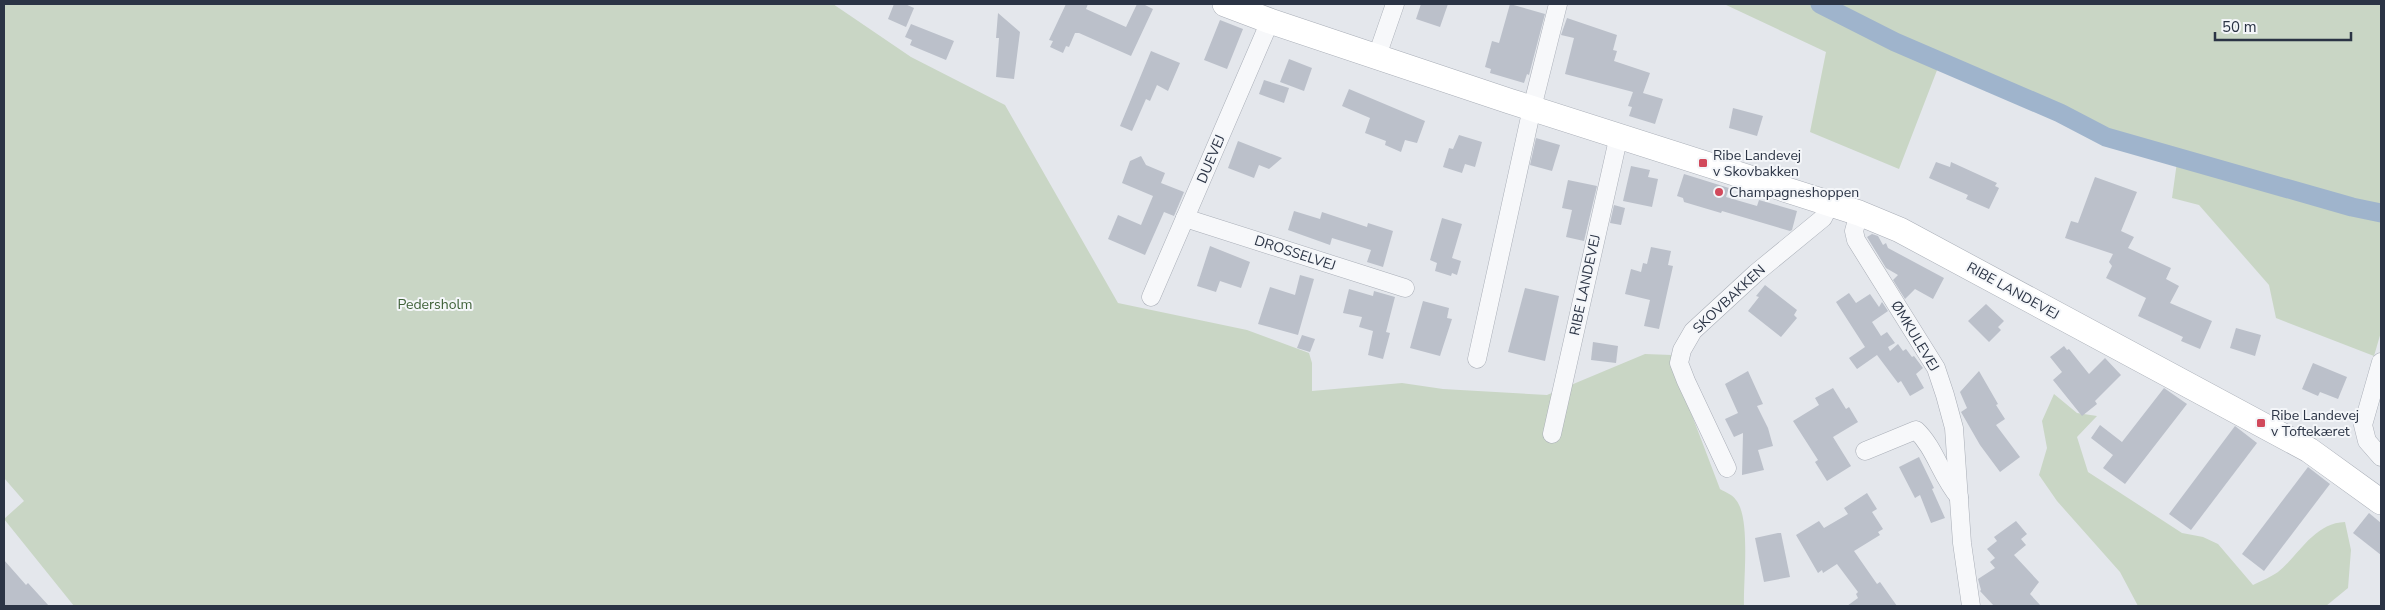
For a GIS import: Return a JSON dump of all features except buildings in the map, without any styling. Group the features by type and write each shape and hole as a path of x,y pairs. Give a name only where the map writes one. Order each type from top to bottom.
{"main road":[{"name":"RIBE LANDEVEJ","path":"1225,4 1270,22 1859,213 1900,230 2309,450 2381,502"}],"street":[{"path":"1377,56 1395,4"},
{"path":"1477,359 1532,108 1558,4"},
{"name":"DUEVEJ","path":"1151,296 1270,22"},
{"name":"RIBE LANDEVEJ","path":"1552,434 1619,136"},
{"name":"SKOVBAKKEN","path":"1727,468 1686,381 1680,363 1682,350 1693,331 1756,273 1823,218 1830,204"},
{"name":"ØMKULEVEJ","path":"1859,213 1854,231 1856,240 1936,368 1946,395 1954,428 1962,543 1971,606"},
{"name":"DROSSELVEJ","path":"1185,218 1405,288"},
{"path":"2381,362 2363,425 2367,441 2381,457"},
{"name":"ØMKULEVEJ","path":"1865,451 1916,430 1924,437 1947,483 1958,497"}],"green space":[{"name":"Pedersholm","path":"4,4 833,4 911,57 1005,105 1118,303 1247,330 1309,353 1312,363 1312,391 1402,383 1443,389 1547,395 1645,354 1672,355 1674,368 1720,489 1735,498 1741,509 1745,535 1744,606 74,606 4,519 24,501 4,478"},
{"path":"1724,4 2381,4 2381,332 2374,356 2276,318 2269,285 2199,205 2172,198 2177,162 1939,65 1899,169 1810,132 1826,52"},
{"path":"2054,394 2077,413 2097,416 2077,437 2088,472 2182,533 2203,537 2218,544 2253,585 2278,572 2316,534 2334,524 2345,522 2351,550 2348,588 2326,606 2138,606 2120,572 2057,501 2039,475 2047,448 2042,421"}],"waterway":[{"path":"1820,4 1895,42 2060,113 2106,137 2352,207 2381,213"}],"place":[{"name":"Ribe Landevej v Skovbakken","path":"1703,163"},
{"name":"Champagneshoppen","path":"1719,192"},
{"name":"Ribe Landevej v Toftekæret","path":"2261,423"}]}
